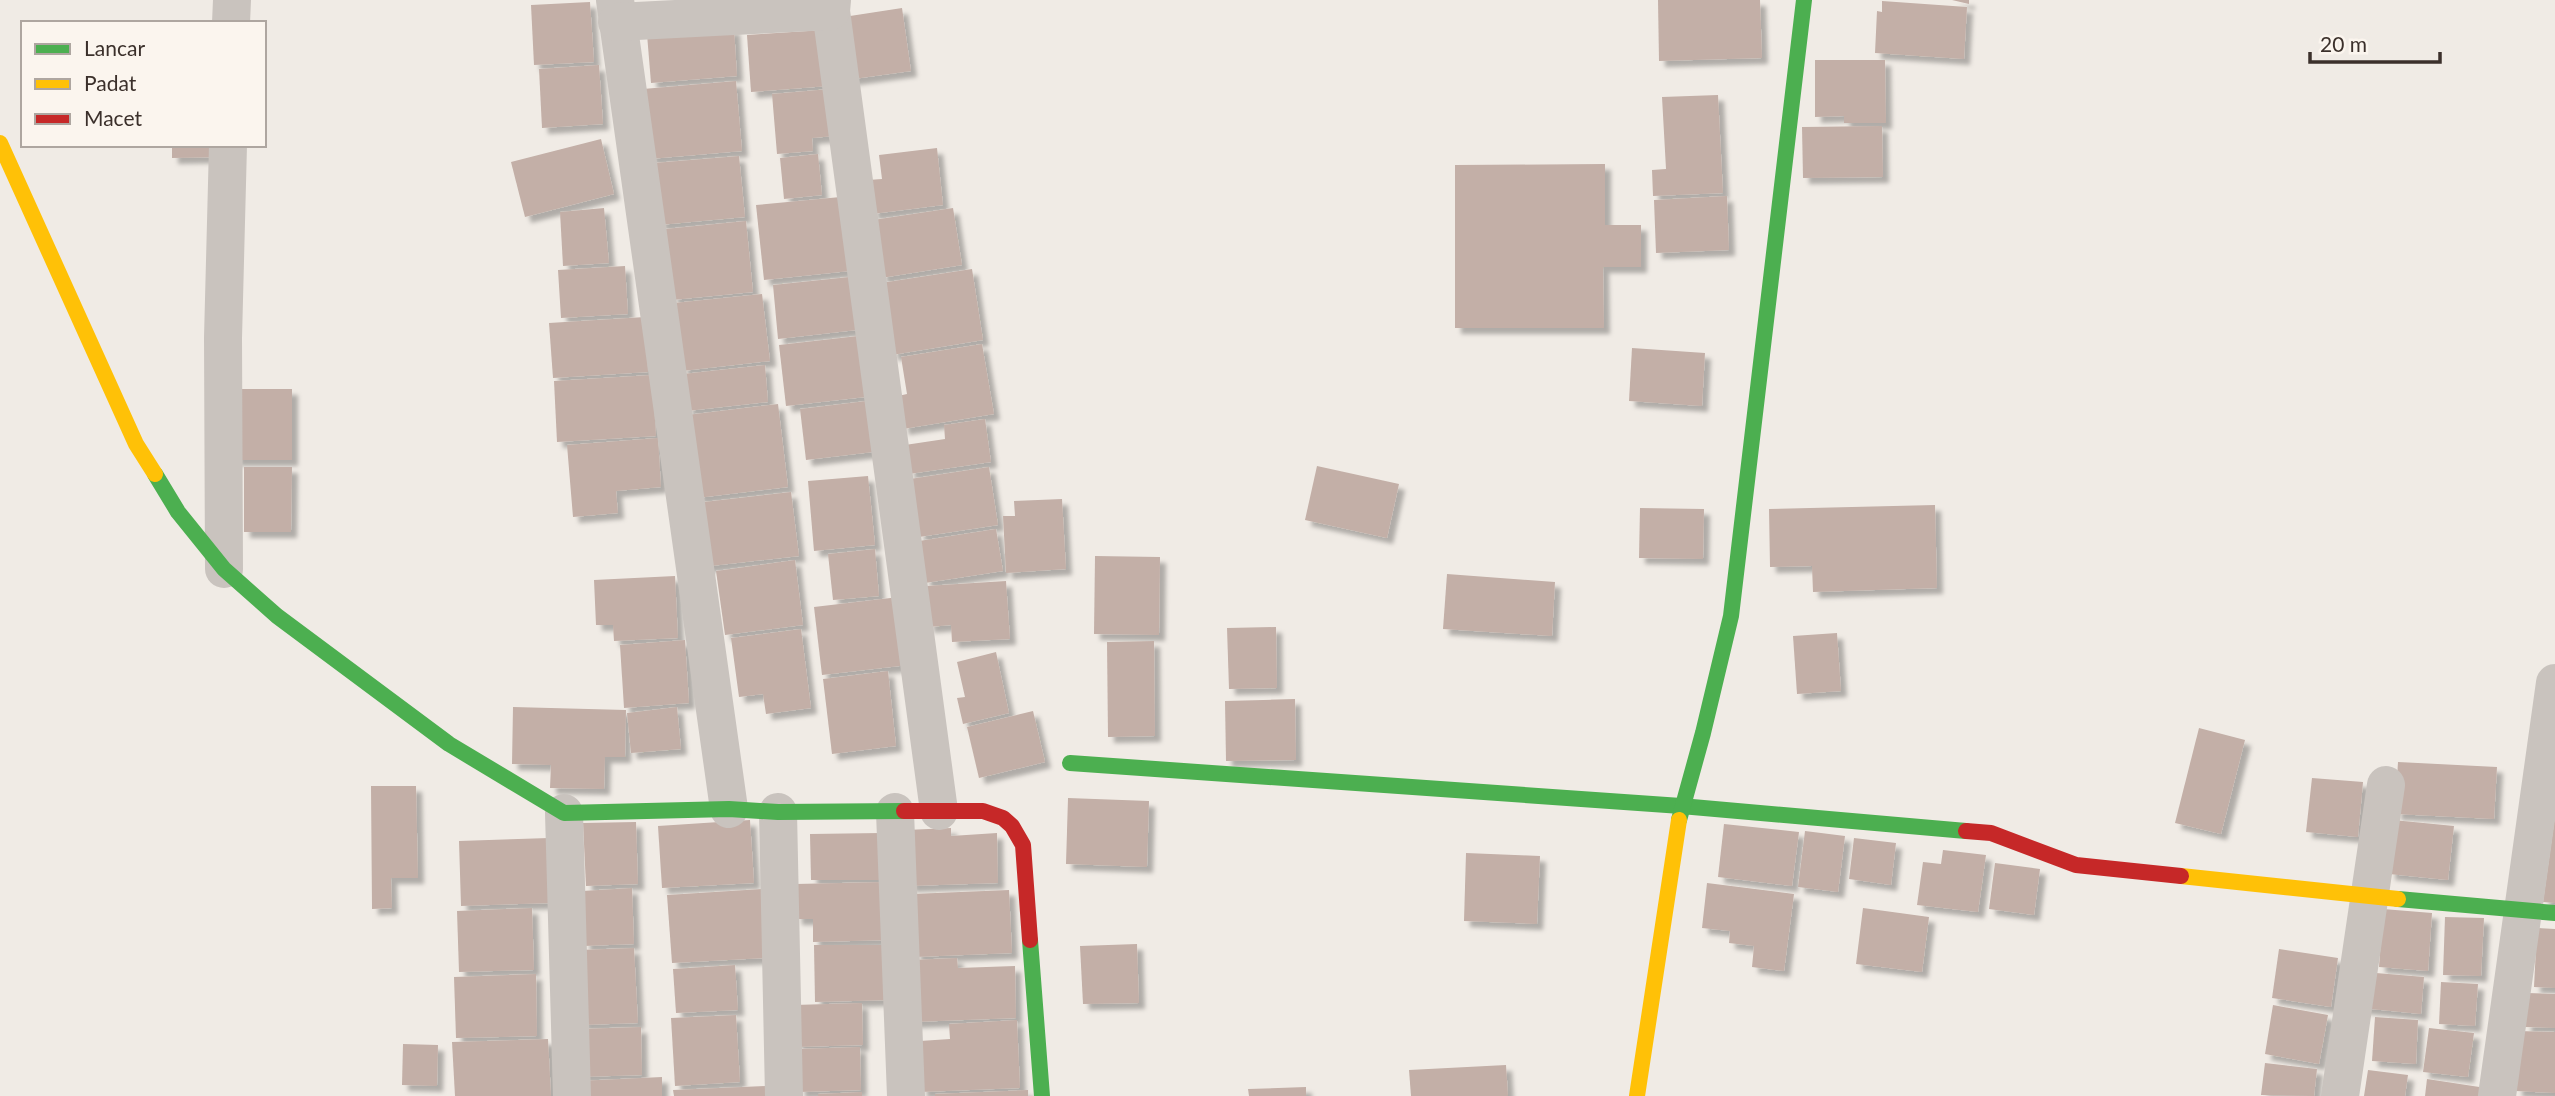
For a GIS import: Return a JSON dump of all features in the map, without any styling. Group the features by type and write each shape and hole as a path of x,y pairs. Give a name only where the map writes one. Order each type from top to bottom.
{"street":[{"path":"232,0 232,21"},
{"path":"1637,1096 1681,806 1707,720 1731,616 1804,0"},
{"path":"729,809 616,11 831,5 939,811"},
{"path":"0,143 136,444 178,512 224,569 277,616 449,744 564,813 729,809 778,812 982,811 998,815 1010,822 1023,845 1042,1096"},
{"path":"224,569 223,338 228,147"},
{"path":"2497,1096 2539,911 2555,683"},
{"path":"1070,763 1681,806 1990,833 2076,864 2370,897 2539,911"},
{"path":"2340,1096 2386,785"},
{"path":"778,812 784,1096"},
{"path":"895,812 906,1096"},
{"path":"564,813 572,1096"}],"building":[{"path":"1658,0 1760,0 1762,58 1659,61"},
{"path":"1952,0 1969,0 1969,4"},
{"path":"1882,1 1967,7 1964,59 1875,53 1877,11 1882,12"},
{"path":"590,2 594,62 534,65 531,5"},
{"path":"902,8 911,71 846,80 837,18"},
{"path":"734,28 737,76 651,83 647,34"},
{"path":"824,30 828,86 751,92 747,35"},
{"path":"1815,60 1885,60 1886,123 1844,123 1844,116 1815,117"},
{"path":"599,65 603,124 542,128 539,69"},
{"path":"736,81 742,151 649,159 643,89"},
{"path":"830,89 834,136 812,138 813,151 777,154 772,94"},
{"path":"1718,95 1723,193 1653,196 1652,170 1666,169 1662,97"},
{"path":"1882,126 1883,177 1803,178 1802,127"},
{"path":"601,139 614,194 525,217 511,162"},
{"path":"172,147 221,147 221,157 172,158"},
{"path":"937,148 943,205 872,214 868,180 882,179 879,155"},
{"path":"818,154 822,195 784,199 780,158"},
{"path":"739,156 745,217 659,225 654,163"},
{"path":"1605,164 1605,225 1641,225 1641,267 1603,267 1604,328 1455,328 1455,165"},
{"path":"851,196 859,270 764,280 756,205"},
{"path":"1727,196 1729,250 1656,253 1654,200"},
{"path":"604,208 609,263 563,266 560,212"},
{"path":"953,208 962,265 881,278 873,220"},
{"path":"746,221 753,292 672,300 665,229"},
{"path":"625,266 628,314 561,318 558,270"},
{"path":"972,269 983,340 892,355 881,283"},
{"path":"859,276 865,329 778,339 773,285"},
{"path":"762,294 770,361 682,371 674,303"},
{"path":"645,317 648,372 553,378 549,323"},
{"path":"867,335 874,396 786,406 779,345"},
{"path":"982,344 994,414 903,429 898,396 907,394 901,357"},
{"path":"1632,348 1705,353 1702,406 1629,401"},
{"path":"765,365 768,402 687,411 683,374"},
{"path":"652,375 656,436 557,442 554,381"},
{"path":"234,389 292,389 292,460 234,460"},
{"path":"875,400 881,451 806,460 800,409"},
{"path":"778,404 788,487 697,498 687,415"},
{"path":"985,419 991,462 909,474 905,445 945,439 944,425"},
{"path":"658,438 661,487 616,491 618,513 573,517 567,445"},
{"path":"1317,466 1399,484 1387,538 1305,520"},
{"path":"244,467 292,467 291,532 244,532"},
{"path":"989,467 998,525 919,537 910,479"},
{"path":"868,476 875,545 814,551 808,481"},
{"path":"791,492 799,556 702,567 695,503"},
{"path":"1062,499 1066,569 1006,573 1003,516 1015,516 1014,501"},
{"path":"1935,505 1937,588 1813,592 1812,566 1770,567 1769,509"},
{"path":"1640,508 1704,509 1703,559 1639,558"},
{"path":"996,529 1003,571 925,583 919,541"},
{"path":"875,549 879,596 833,600 828,554"},
{"path":"1095,556 1160,557 1159,635 1094,634"},
{"path":"795,560 803,625 725,635 716,571"},
{"path":"1447,574 1555,582 1552,636 1443,629"},
{"path":"675,576 678,638 614,641 613,625 596,625 594,580"},
{"path":"1006,581 1010,639 952,642 951,625 928,627 926,586"},
{"path":"899,597 908,665 822,675 814,607"},
{"path":"1276,627 1277,688 1229,689 1227,628"},
{"path":"801,629 811,708 766,714 763,694 739,697 731,638"},
{"path":"1837,633 1841,691 1797,694 1793,636"},
{"path":"685,640 689,703 624,708 620,645"},
{"path":"1154,641 1155,736 1108,737 1107,642"},
{"path":"996,652 1009,713 963,724 957,698 965,697 957,662"},
{"path":"888,671 896,746 832,754 823,679"},
{"path":"1295,699 1296,760 1226,761 1225,701"},
{"path":"513,707 626,710 625,757 605,757 604,789 550,788 551,765 512,764"},
{"path":"677,707 681,749 631,753 627,713"},
{"path":"1033,711 1045,762 979,778 967,727"},
{"path":"2199,728 2245,740 2221,834 2175,823"},
{"path":"2398,762 2497,767 2494,819 2395,814"},
{"path":"2312,778 2363,782 2358,837 2306,832"},
{"path":"371,786 416,786 418,878 391,878 392,908 372,909"},
{"path":"1068,798 1149,801 1147,867 1066,864"},
{"path":"2555,816 2555,903 2543,902"},
{"path":"750,820 754,883 662,888 658,826"},
{"path":"2393,820 2454,826 2448,880 2389,874"},
{"path":"636,822 638,884 586,886 583,823"},
{"path":"1724,824 1799,832 1792,886 1718,877"},
{"path":"951,828 951,836 997,833 998,883 909,886 906,830"},
{"path":"1805,831 1845,836 1838,892 1798,887"},
{"path":"881,833 881,880 811,880 810,834"},
{"path":"549,838 551,903 461,906 459,841"},
{"path":"1854,838 1896,843 1891,885 1849,879"},
{"path":"1943,850 1986,855 1978,912 1917,905 1923,862 1941,864"},
{"path":"1466,853 1540,856 1537,924 1464,921"},
{"path":"1995,863 2040,869 2034,915 1989,909"},
{"path":"888,882 889,940 813,942 813,919 796,919 795,884"},
{"path":"1707,883 1794,894 1784,971 1752,967 1754,946 1729,943 1730,931 1702,928"},
{"path":"632,888 634,944 584,946 582,891"},
{"path":"762,889 766,958 672,963 667,895"},
{"path":"1009,890 1012,953 915,957 912,894"},
{"path":"532,908 534,970 459,972 457,911"},
{"path":"1863,908 1929,917 1922,972 1856,964"},
{"path":"2383,909 2432,913 2428,971 2379,967"},
{"path":"2445,917 2484,918 2481,976 2443,975"},
{"path":"2537,928 2555,929 2555,988 2534,987"},
{"path":"1137,944 1139,1003 1083,1004 1080,946"},
{"path":"814,945 889,945 890,1000 815,1002"},
{"path":"634,948 638,1023 581,1025 578,950"},
{"path":"2279,949 2338,958 2331,1007 2272,998"},
{"path":"957,958 958,968 1015,966 1016,1018 912,1022 910,960"},
{"path":"735,965 738,1010 676,1013 673,969"},
{"path":"2364,972 2424,977 2421,1014 2361,1008"},
{"path":"536,974 537,1036 456,1038 454,977"},
{"path":"2441,982 2478,984 2475,1026 2439,1024"},
{"path":"2527,993 2555,994 2555,1028 2525,1027"},
{"path":"862,1003 863,1045 796,1047 794,1005"},
{"path":"2273,1005 2328,1015 2319,1064 2265,1054"},
{"path":"736,1015 740,1082 675,1086 671,1018"},
{"path":"2375,1017 2418,1020 2416,1064 2372,1061"},
{"path":"1017,1020 1020,1088 921,1092 920,1041 950,1039 949,1024"},
{"path":"641,1027 642,1075 579,1077 578,1029"},
{"path":"2429,1028 2474,1033 2468,1077 2423,1072"},
{"path":"2519,1031 2555,1032 2555,1093 2516,1091"},
{"path":"548,1039 551,1096 455,1096 452,1042"},
{"path":"403,1044 438,1045 437,1086 402,1085"},
{"path":"860,1047 861,1090 799,1092 798,1049"},
{"path":"2265,1063 2317,1069 2314,1096 2261,1095"},
{"path":"1506,1065 1508,1096 1411,1096 1409,1070"},
{"path":"2368,1070 2408,1075 2405,1096 2364,1096"},
{"path":"662,1077 662,1096 579,1096 578,1081"},
{"path":"2427,1079 2486,1088 2485,1096 2425,1096"},
{"path":"766,1086 766,1096 674,1096 673,1090"},
{"path":"1306,1087 1306,1096 1249,1096 1248,1089"},
{"path":"1028,1090 1028,1096 935,1096 935,1094"},
{"path":"862,1092 862,1096 818,1096 818,1094"}],"traffic: fast":[{"path":"1679,820 1731,616 1804,0"},
{"path":"155,474 178,512 224,569 277,616 449,744 564,813 729,809 778,812 904,811"},
{"path":"1070,763 1681,806 1966,831"},
{"path":"2398,899 2555,913"},
{"path":"1030,940 1042,1096"}],"traffic: slow":[{"path":"0,143 136,444 155,474"},
{"path":"1637,1096 1679,820"},
{"path":"2181,876 2398,899"}],"traffic: jam":[{"path":"904,811 983,811 1003,818 1012,826 1023,845 1030,940"},
{"path":"1966,831 1991,833 2076,865 2181,876"}]}
